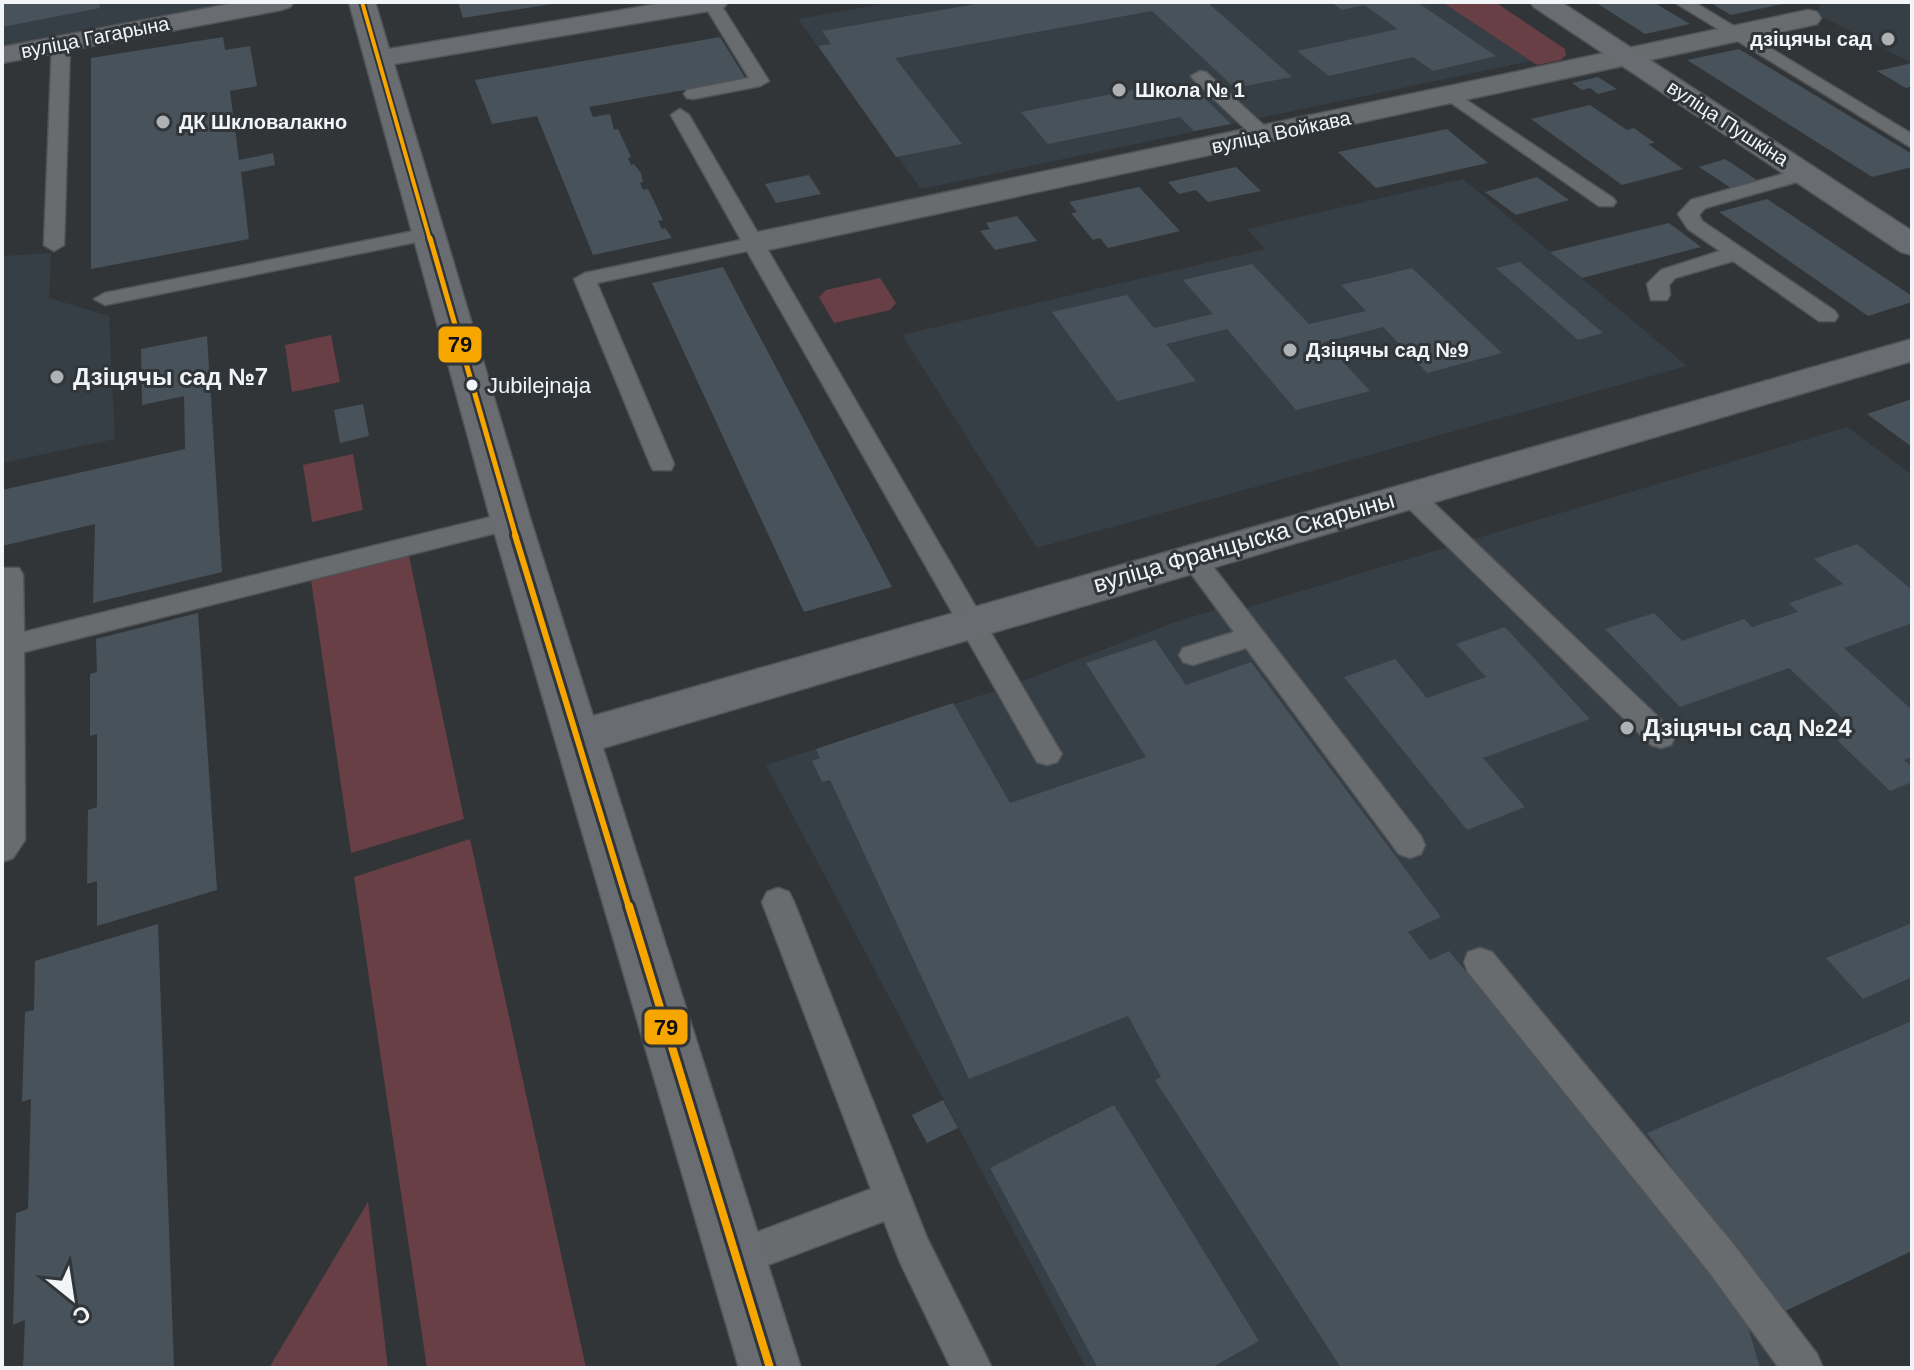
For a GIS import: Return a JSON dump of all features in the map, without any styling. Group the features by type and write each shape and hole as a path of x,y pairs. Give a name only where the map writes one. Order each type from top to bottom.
{"street":[{"name":"вуліца Гагарына","path":"2,55 281,2"},
{"path":"362,2 511,521 770,1368"},
{"path":"377,59 713,2"},
{"name":"вуліца Пушкіна","path":"1543,2 1912,245"},
{"name":"вуліца Войкава","path":"754,243 1808,18"},
{"name":"вуліца Францыска Скарыны","path":"577,738 1912,350"}],"lane":[{"path":"693,94 760,81 713,2"},
{"path":"1682,2 1912,142"},
{"path":"54,245 61,44"},
{"path":"1200,76 1264,136"},
{"path":"1453,96 1606,202"},
{"path":"680,115 1047,754"},
{"path":"1804,174 1698,204 1688,214 1695,225 1827,316"},
{"path":"105,299 429,234"},
{"path":"662,464 585,279 754,243"},
{"path":"1659,295 1658,284 1668,274 1736,253"},
{"path":"1409,494 1661,737"},
{"path":"10,645 511,521"},
{"path":"1192,557 1410,845"},
{"path":"2,577 10,575 10,840 2,849"},
{"path":"1193,655 1252,636"},
{"path":"778,902 913,1249 972,1368"},
{"path":"1480,962 1722,1259 1803,1368"},
{"path":"736,1258 894,1199"}],"shaded area":[{"path":"2,2 242,2 2,46"},
{"name":"Школа № 1","path":"894,2 1442,2 1531,61 921,189 798,19"},
{"path":"1442,2 1495,2 1565,49 1566,55 1561,60 1537,65"},
{"name":"дзіцячы сад","path":"1820,2 1912,2 1912,63 1819,15"},
{"name":"Дзіцячы сад №9","path":"1463,179 1687,366 1037,548 902,335 1265,249 1247,229"},
{"name":"Дзіцячы сад №7","path":"51,253 49,298 109,316 115,439 2,463 2,256"},
{"path":"880,278 896,303 890,310 834,323 819,297 826,290"},
{"path":"331,335 340,382 292,392 285,345"},
{"path":"1847,427 1912,475 1912,1021 1648,1133 1819,1368 1086,1368 766,765 1007,687 1172,623 1240,602 1245,608"},
{"path":"353,454 363,510 312,522 303,465"},
{"path":"409,556 464,819 351,853 311,580"},
{"path":"470,839 586,1368 427,1368 354,877"},
{"path":"368,1202 388,1368 269,1368"}],"building":[{"path":"99,2 100,8 2,27 2,3"},
{"path":"458,2 552,2 552,4 463,18"},
{"path":"987,2 1207,2 1292,77 1235,88 1152,11 895,58 962,144 896,157 818,46 831,44 822,31"},
{"path":"1331,2 1417,2 1496,56 1433,71 1413,57 1329,76 1297,51 1398,29 1364,5 1342,10"},
{"path":"1595,2 1653,2 1690,24 1645,34"},
{"path":"1709,2 1786,2 1787,3 1731,15"},
{"name":"ДК Шкловалакно","path":"223,37 225,50 250,46 257,86 230,91 239,160 273,153 275,165 241,172 249,239 91,269 91,58"},
{"path":"720,37 746,79 589,107 593,117 610,114 614,130 618,129 631,157 628,158 631,165 634,164 641,173 643,190 648,189 663,220 658,221 662,229 665,228 672,238 593,255 537,116 492,124 475,80"},
{"path":"1739,49 1912,154 1912,167 1872,177 1687,60"},
{"path":"1912,63 1912,86 1906,88 1877,71"},
{"path":"1598,77 1617,89 1598,94 1590,88 1582,90 1572,83"},
{"path":"1152,86 1164,98 1197,91 1231,124 1194,131 1180,117 1048,144 1021,112"},
{"path":"1590,105 1627,130 1634,128 1655,143 1648,144 1683,169 1622,185 1531,119"},
{"path":"1447,129 1488,163 1376,188 1338,152"},
{"path":"1725,159 1757,180 1731,188 1699,167"},
{"path":"1236,167 1261,191 1208,202 1196,190 1179,194 1168,182"},
{"path":"809,175 821,194 776,203 765,184"},
{"path":"1537,177 1569,200 1516,215 1485,192"},
{"path":"1139,187 1180,231 1108,248 1100,238 1093,240 1071,213 1077,212 1069,202"},
{"path":"1767,199 1912,296 1912,302 1868,316 1719,212"},
{"path":"1017,216 1037,241 995,250 980,231 990,229 986,223"},
{"path":"1669,223 1701,247 1582,278 1550,252"},
{"path":"1520,262 1603,333 1578,340 1496,268"},
{"path":"1252,264 1309,324 1366,311 1341,285 1412,268 1502,353 1427,373 1383,327 1325,342 1370,391 1296,410 1227,329 1166,344 1196,381 1117,401 1052,312 1127,295 1154,328 1213,314 1183,280"},
{"path":"723,267 892,587 804,612 652,283"},
{"path":"207,336 222,572 93,603 95,524 2,546 2,490 185,449 184,396 142,405 141,349"},
{"path":"1912,399 1912,447 1867,414"},
{"path":"363,404 369,436 340,443 334,410"},
{"path":"1857,544 1912,590 1912,623 1844,648 1912,710 1912,757 1904,760 1912,767 1912,782 1890,791 1837,740 1857,732 1789,668 1680,707 1605,629 1654,613 1682,641 1744,619 1752,627 1798,612 1789,603 1843,584 1814,559"},
{"path":"198,613 217,890 97,926 97,881 87,884 88,810 97,807 97,734 90,736 90,674 97,672 96,639"},
{"path":"1505,627 1590,719 1483,758 1525,807 1467,830 1344,677 1395,659 1427,698 1486,677 1456,644"},
{"path":"1155,640 1186,685 1251,662 1441,917 1408,932 1430,960 1449,951 1741,1302 1760,1368 1341,1368 1155,1080 1161,1077 1128,1016 969,1079 830,780 822,782 812,761 820,758 816,749 953,703 1010,803 1146,757 1086,663"},
{"path":"1912,923 1912,977 1863,999 1826,958"},
{"path":"158,924 174,1368 23,1368 25,1320 13,1325 16,1213 28,1209 31,1099 22,1102 25,1012 34,1010 35,961"},
{"path":"1912,1021 1912,1251 1779,1314 1647,1133"},
{"path":"943,1100 958,1128 927,1143 912,1115"},
{"path":"1114,1105 1259,1341 1211,1368 1098,1368 990,1168"}],"transit line":[{"name":"79","path":"362,2 511,521 770,1368"}],"place":[{"name":"дзіцячы сад","path":"1888,39"},
{"name":"Школа № 1","path":"1119,90"},
{"name":"ДК Шкловалакно","path":"163,122"},
{"name":"Дзіцячы сад №9","path":"1290,350"},
{"name":"Дзіцячы сад №7","path":"57,377"},
{"name":"Jubilejnaja","path":"472,385"},
{"name":"Дзіцячы сад №24","path":"1627,728"}]}
